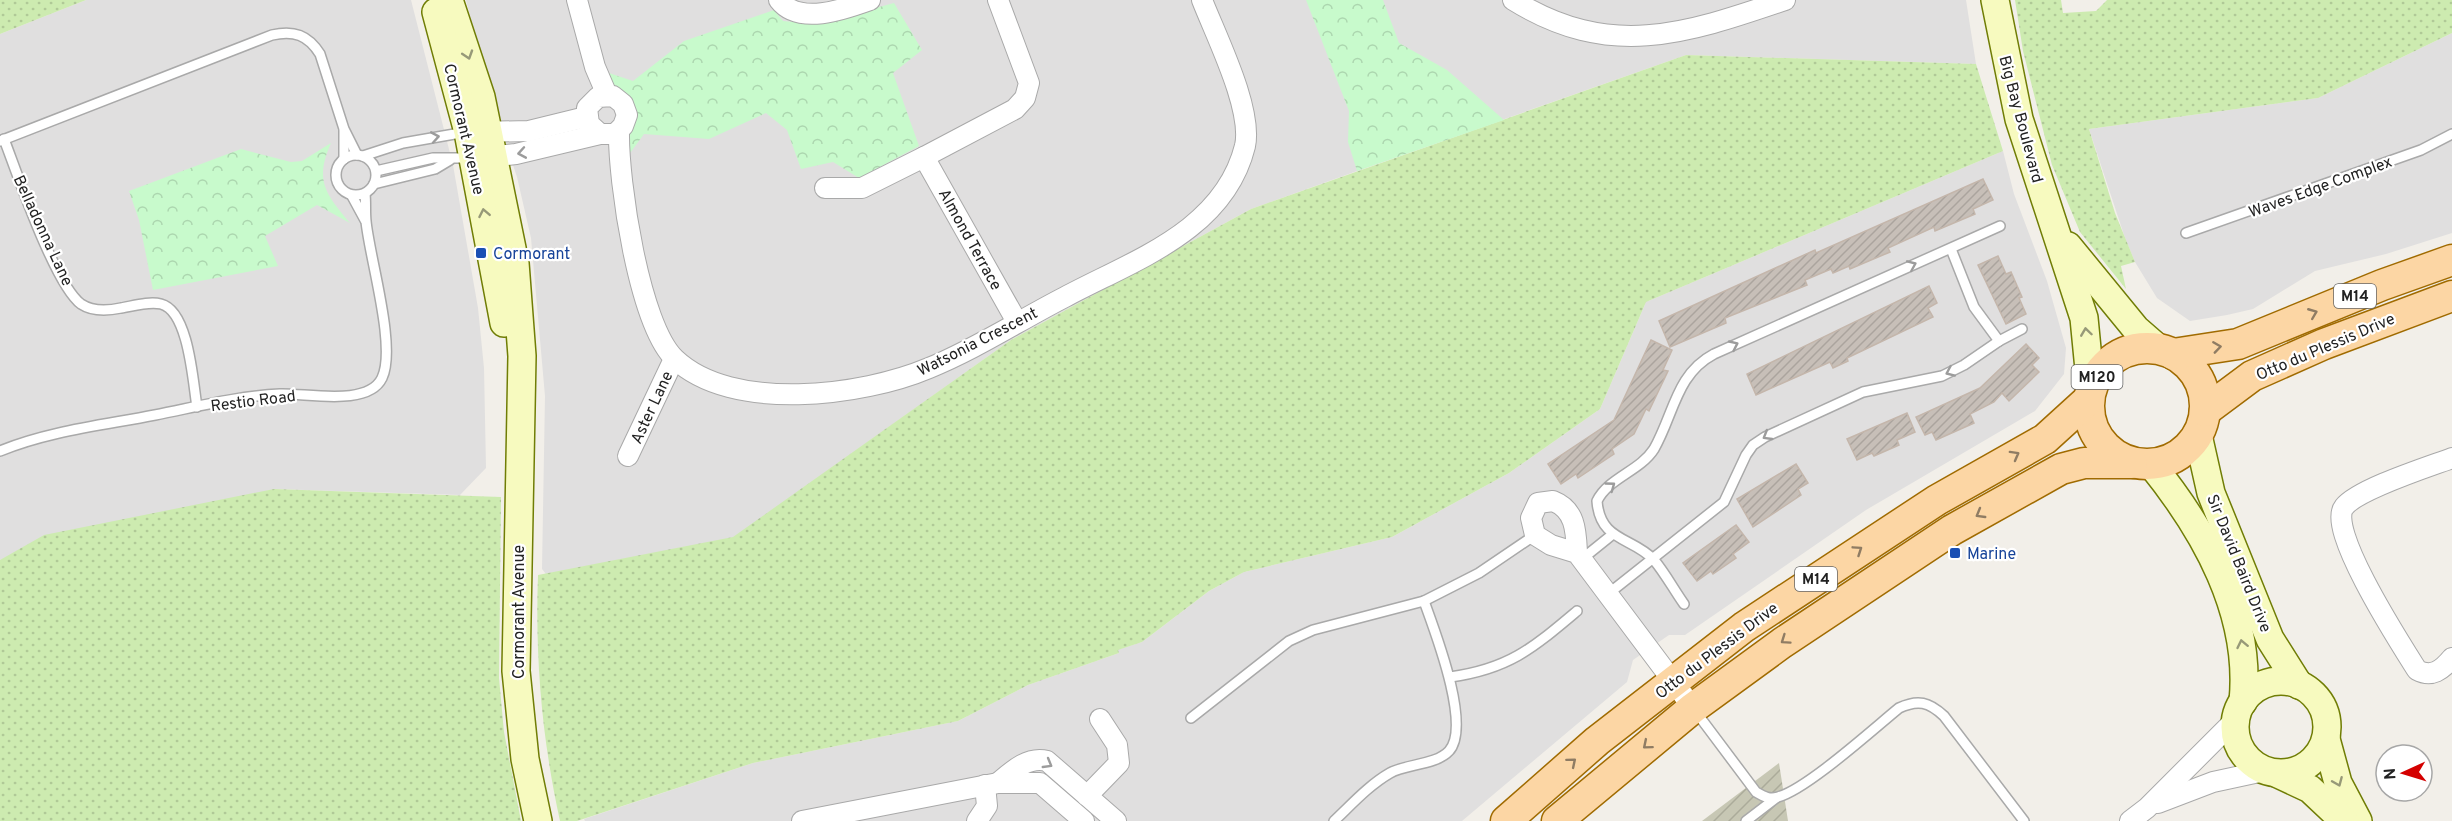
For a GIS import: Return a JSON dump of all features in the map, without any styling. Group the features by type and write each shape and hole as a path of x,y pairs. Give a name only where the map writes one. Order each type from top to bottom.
{"main road":[{"name":"Otto du Plessis Drive","path":"1506,821 1597,741 1744,627 1964,483 2044,439 2090,394 2102,370 2118,355 2137,349 2166,351 2238,344 2382,285 2452,260"},
{"name":"Otto du Plessis Drive","path":"1557,821 1693,708 1875,579 1953,530 2046,476 2084,463 2108,461 2142,464 2178,456 2202,423 2252,376 2334,340 2452,296"},
{"name":"M120","path":"2166,351 2186,362 2198,377 2204,392 2202,423"},
{"name":"M120","path":"2090,394 2090,418 2099,439 2112,453 2142,464"}],"street":[{"name":"Cormorant Avenue","path":"433,0 490,131"},
{"name":"Cormorant Avenue","path":"449,0 490,131 473,158 499,291 508,357 519,401 516,671 525,759 538,821"},
{"path":"577,0 596,67 590,127 608,133"},
{"path":"779,0 790,10 806,14 826,13 870,0"},
{"path":"825,188 862,189 1015,109 1025,98 1029,83 998,0"},
{"name":"Watsonia Crescent","path":"608,133 619,158 643,295 650,319 674,358 697,374 752,393 777,396 844,389 910,375 930,368 1184,234 1207,213 1229,182 1244,147 1247,130 1244,112 1202,0"},
{"path":"1513,0 1571,29 1598,34 1639,35 1697,29 1785,0"},
{"name":"Big Bay Boulevard","path":"1995,0 2019,119 2040,186 2060,236 2084,318 2090,394"},
{"path":"473,158 549,148 608,133 626,121 626,109 619,99 594,104 529,131 490,131"},
{"name":"Almond Terrace","path":"924,157 1017,322"},
{"name":"Big Bay Boulevard","path":"2060,236 2136,329 2166,351"},
{"name":"Aster Lane","path":"628,456 674,358"},
{"name":"Sir David Baird Drive","path":"2202,423 2211,493 2270,639 2299,685"},
{"path":"2452,458 2365,492 2345,505 2340,515 2344,532 2374,598 2417,670 2424,674 2434,673 2441,670 2452,658"},
{"name":"Sir David Baird Drive","path":"2142,464 2184,506 2202,533 2229,598 2244,649 2239,711"},
{"path":"1580,556 1551,545 1535,535 1531,518 1538,504 1553,501 1562,505 1573,521 1580,556 1693,708"},
{"path":"2130,821 2147,808 2239,711 2254,690 2268,683 2283,681 2299,685 2312,693 2321,705 2327,719 2326,740 2338,783 2358,821"},
{"path":"2239,711 2236,736 2242,752 2254,765 2310,789 2344,821"},
{"path":"1087,796 1119,763 1117,745 1100,719"},
{"path":"2147,808 2213,782 2271,772 2288,774 2308,765 2319,754 2326,740"},
{"path":"977,821 987,806 991,784 1024,764 1040,759 1047,761 1116,821"},
{"path":"806,821 991,784 1040,783 1084,821"}],"lane":[{"path":"2,140 283,33 304,36 320,54 344,129 360,155 371,162 376,171 374,184 365,194 352,195 340,189 336,180 337,166 344,159 360,155 402,143 490,131"},
{"path":"344,129 344,159"},
{"name":"Waves Edge Complex","path":"2187,233 2421,150 2452,134"},
{"name":"Belladonna Lane","path":"2,140 49,250 69,289 81,303 95,310 109,311 150,303 162,304 178,317 197,407"},
{"path":"376,171 433,158 473,158"},
{"path":"374,184 435,170 473,158"},
{"name":"Restio Road","path":"0,451 42,438 197,407 278,394 358,395 377,386 384,370 385,349 381,295 366,222 365,194"},
{"name":"Restio Road","path":"352,195 366,222"},
{"path":"1684,604 1653,559 1613,534 1598,511 1600,495 1645,461 1654,448 1688,373 1699,362 2001,226"},
{"path":"1951,249 1974,307 1999,341"},
{"path":"1608,594 1724,502 1746,455 1759,441 1779,429 1863,392 1942,376 1980,356 1999,341 2022,329"},
{"path":"1580,556 1613,534"},
{"path":"1191,718 1289,641 1312,630 1424,601 1479,573 1535,535"},
{"path":"1334,821 1389,774 1448,753 1453,745 1455,734 1450,677 1424,601"},
{"path":"1450,677 1481,673 1518,657 1577,611"},
{"path":"1746,821 1776,798 1809,779 1899,708 1911,702 1923,702 1934,706 1944,716 2024,821"},
{"path":"1693,708 1756,792 1765,798 1776,798"}],"shaded area":[{"path":"86,0 411,0 453,165 478,308 484,368 486,468 460,495 274,489 0,560 0,34"},
{"path":"466,0 1966,0 1976,64 1686,55 1357,171 1251,209 1011,340 733,538 546,574 542,569 545,396 531,238 517,177 491,99"},
{"path":"2452,33 2452,233 2386,254 2315,271 2253,309 2227,315 2190,321 2157,298 2135,262 2125,238 2089,129 2318,98"},
{"path":"2003,151 2014,194 2047,281 2066,348 2064,374 2035,411 1866,510 1685,635 1669,635 1633,660 1627,682 1462,821 585,821 584,819 753,763 958,721 1028,685 1119,653 1117,650 1142,642 1209,591 1244,572 1392,537 1509,473 1600,409 1646,302"},
{"path":"1779,763 1788,821 1702,821"}],"green space":[{"path":"0,0 86,0 0,34"},
{"path":"1306,0 1383,0 1399,43 1447,70 1504,120 1357,171 1348,142 1349,111"},
{"path":"2015,0 2061,0 2063,13 2096,11 2107,0 2452,0 2452,33 2318,98 2089,129 2115,213 2135,262 2121,266 2126,289 2080,232 2052,165 2023,51"},
{"path":"894,3 922,50 893,73 919,146 859,178 833,162 801,169 787,130 766,113 709,139 644,134 622,164 629,106 597,69 633,81 684,41 774,10 783,21 816,24"},
{"path":"1686,55 1976,64 2003,151 1646,302 1600,409 1509,473 1392,537 1244,572 1209,591 1142,642 1118,650 1119,653 1028,685 958,721 753,763 577,821 560,821 541,699 538,575 733,537 1011,340 1251,209"},
{"path":"331,143 323,167 325,186 350,223 317,205 265,236 278,266 153,290 139,220 129,191 241,149 291,162 302,161"},
{"path":"274,489 501,497 499,678 504,732 521,821 0,821 0,560 44,535"}],"building":[{"path":"1983,179 1993,200 1973,209 1975,214 1935,231 1934,227 1888,248 1890,252 1850,269 1849,266 1833,273 1831,269 1805,280 1807,285 1725,318 1726,323 1670,347 1659,321 1815,250 1816,253"},
{"path":"1998,256 2006,274 2011,272 2022,297 2019,298 2026,314 2006,324 1978,265"},
{"path":"1929,286 1937,303 1928,308 1933,317 1847,358 1848,361 1833,368 1830,362 1756,395 1747,374"},
{"path":"1651,340 1672,350 1663,370 1668,371 1649,411 1646,409 1634,434 1612,449 1614,454 1578,478 1576,474 1561,484 1548,464 1614,420"},
{"path":"2026,344 2039,358 2032,365 2039,372 2009,401 2002,393 1994,402 1970,414 1974,423 1936,440 1932,432 1925,435 1916,417 1980,388"},
{"path":"1907,413 1915,432 1897,440 1899,445 1874,456 1872,453 1857,460 1847,439"},
{"path":"1796,464 1808,483 1798,489 1801,495 1753,527 1737,499"},
{"path":"1736,525 1749,542 1733,554 1736,558 1713,574 1711,571 1697,581 1683,563"}],"place":[{"name":"Cormorant","path":"481,253"},
{"name":"Marine","path":"1955,553"}]}
